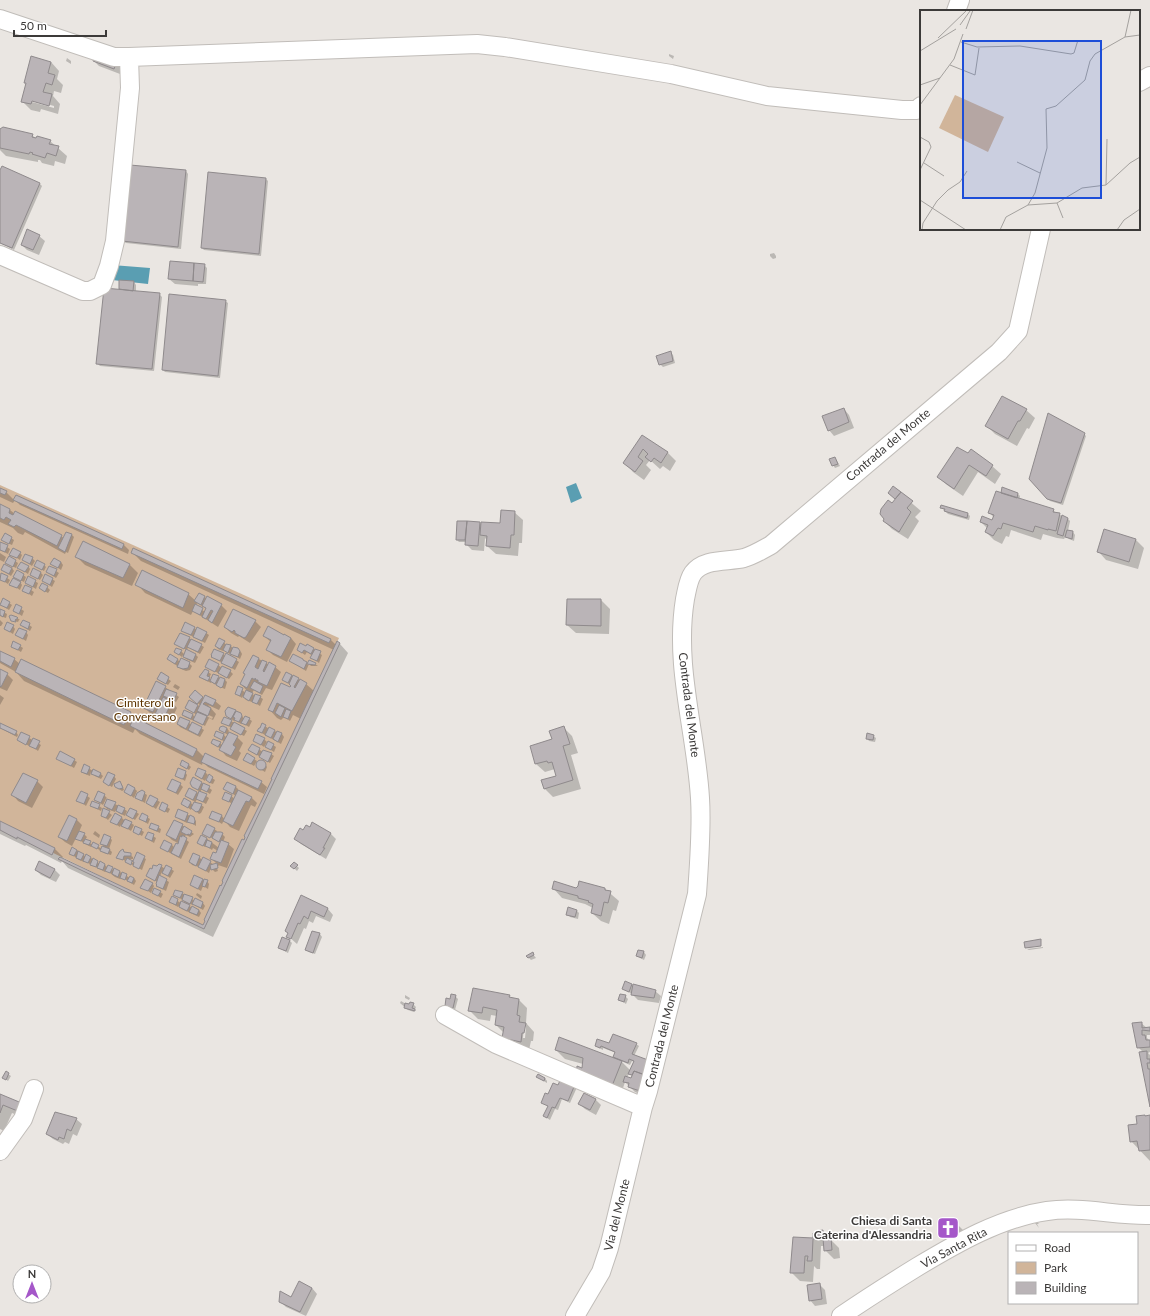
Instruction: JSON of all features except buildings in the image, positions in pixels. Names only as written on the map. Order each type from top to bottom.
[{"type":"street","points":[[956,10],[960,0]]},
{"type":"street","points":[[0,18],[114,57],[477,44],[505,47],[671,74],[768,96],[902,110],[917,110],[920,107]]},
{"type":"street","points":[[0,255],[83,291],[90,291],[102,285],[109,266],[115,241],[130,88],[128,57]]},
{"type":"street","points":[[1140,81],[1150,76]]},
{"type":"street","name":"Contrada del Monte","points":[[643,1107],[697,894],[699,871],[700,799],[698,769],[681,651],[681,630],[688,586],[692,574],[700,566],[744,558],[758,553],[771,545],[999,352],[1018,331],[1041,230]]},
{"type":"street","points":[[445,1015],[496,1044],[643,1107]]},
{"type":"street","points":[[0,1151],[23,1119],[34,1089]]},
{"type":"street","name":"Via del Monte","points":[[575,1316],[601,1272],[609,1248],[643,1107]]},
{"type":"street","name":"Via Santa Rita","points":[[841,1316],[876,1292],[953,1245],[988,1229],[1021,1217],[1048,1211],[1067,1210],[1123,1215],[1150,1215]]},
{"type":"green space","name":"Cimitero di Conversano","points":[[0,485],[339,638],[205,927],[0,827]]},
{"type":"water","points":[[112,265],[150,268],[148,284],[112,280]]},
{"type":"water","points":[[576,483],[582,498],[571,503],[566,487]]},
{"type":"place","name":"Chiesa di Santa Caterina d'Alessandria","points":[[948,1228]]}]
